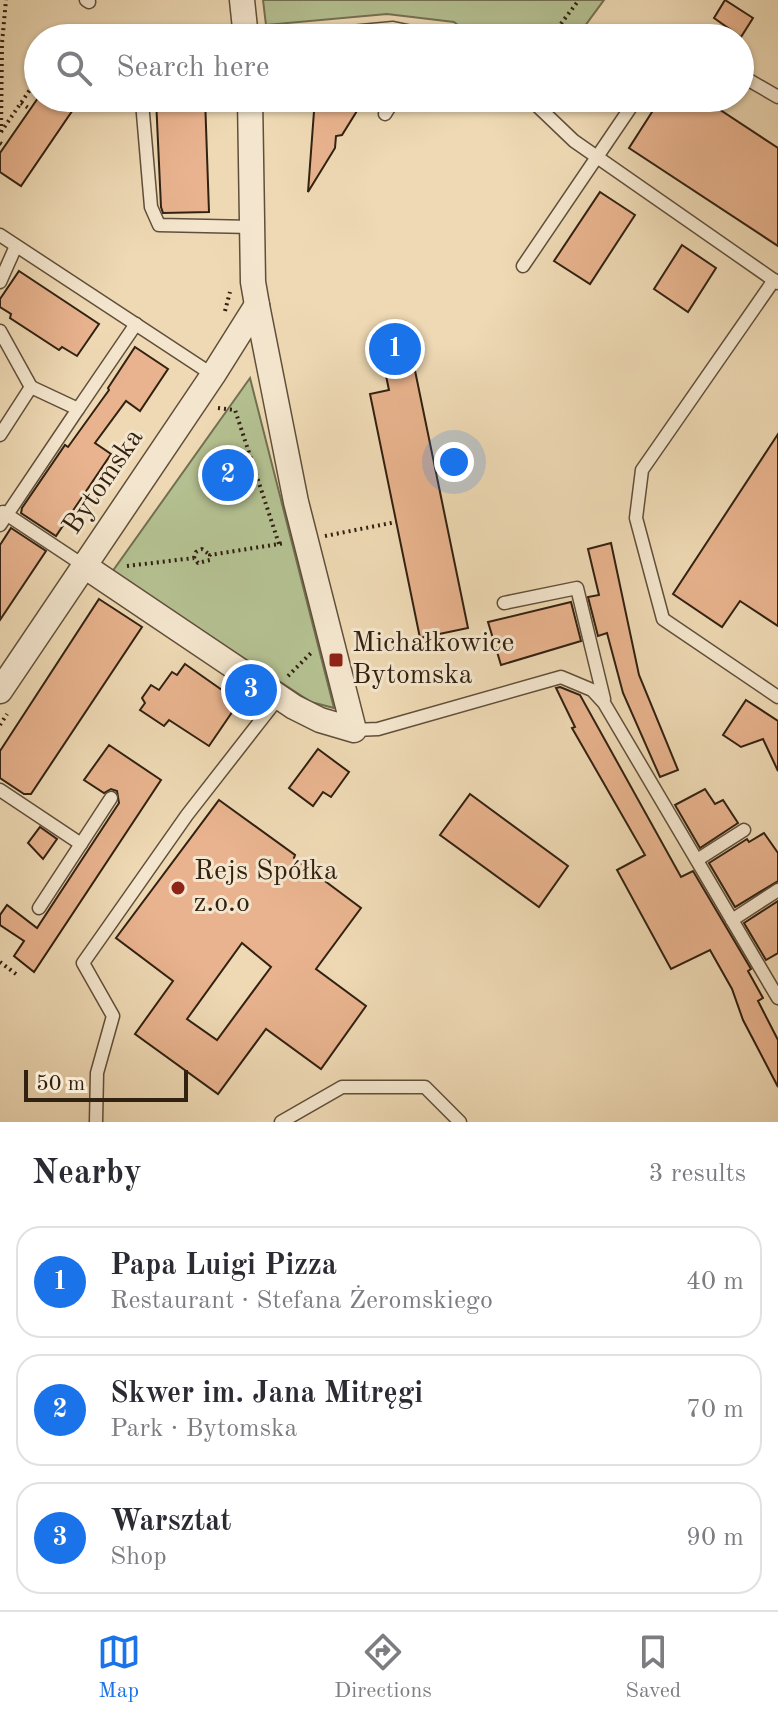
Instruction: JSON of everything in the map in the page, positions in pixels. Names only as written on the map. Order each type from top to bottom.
[{"type":"street","points":[[242,0],[245,24]]},
{"type":"street","points":[[250,112],[253,282],[305,540],[354,730]]},
{"type":"street","name":"Bytomska","points":[[6,685],[257,305]]},
{"type":"street","points":[[83,565],[276,694],[320,720],[354,730]]},
{"type":"lane","points":[[754,83],[778,97]]},
{"type":"lane","points":[[143,112],[151,207],[159,225],[252,227]]},
{"type":"lane","points":[[544,112],[574,141],[776,281],[642,470],[636,518],[663,619],[778,697]]},
{"type":"lane","points":[[523,266],[627,112]]},
{"type":"lane","points":[[0,235],[213,375]]},
{"type":"lane","points":[[0,282],[16,246]]},
{"type":"lane","points":[[83,565],[2,516],[136,324]]},
{"type":"lane","points":[[0,331],[31,387],[78,409]]},
{"type":"lane","points":[[0,435],[31,387]]},
{"type":"lane","points":[[504,603],[577,588],[604,703]]},
{"type":"lane","points":[[354,730],[378,729],[561,677],[592,690],[604,703],[732,920],[772,976],[778,998]]},
{"type":"lane","points":[[96,1122],[97,1073],[113,1016],[83,963],[276,694]]},
{"type":"lane","points":[[0,790],[81,844]]},
{"type":"lane","points":[[39,908],[111,798]]},
{"type":"lane","points":[[697,860],[744,830]]},
{"type":"lane","points":[[732,920],[778,890]]},
{"type":"lane","points":[[281,1122],[342,1087],[425,1087],[460,1122]]},
{"type":"path","points":[[1,133],[6,0]]},
{"type":"path","points":[[561,24],[579,0]]},
{"type":"path","points":[[1,133],[24,99]]},
{"type":"path","points":[[211,407],[235,410],[279,544]]},
{"type":"path","points":[[194,558],[196,552],[202,549],[210,555],[396,522]]},
{"type":"path","points":[[194,558],[198,563],[204,563],[210,560],[210,555]]},
{"type":"path","points":[[121,567],[194,558]]},
{"type":"path","points":[[276,694],[329,633]]},
{"type":"path","points":[[1,721],[6,685]]},
{"type":"path","points":[[0,962],[16,974]]},
{"type":"green space","points":[[263,0],[604,0],[586,24],[456,24],[387,14],[266,24]]},
{"type":"green space","points":[[250,378],[334,708],[311,702],[112,572]]},
{"type":"building","points":[[725,0],[753,18],[749,24],[723,24],[714,18]]},
{"type":"building","points":[[28,112],[71,112],[21,186],[0,172],[0,153]]},
{"type":"building","points":[[157,112],[205,112],[209,212],[163,213]]},
{"type":"building","points":[[314,112],[356,112],[342,135],[336,136],[335,148],[308,192]]},
{"type":"building","points":[[652,112],[723,112],[778,148],[778,246],[629,148]]},
{"type":"building","points":[[600,192],[635,215],[590,284],[554,261]]},
{"type":"building","points":[[682,245],[716,268],[688,312],[654,289]]},
{"type":"building","points":[[19,271],[99,324],[77,356],[62,347],[59,350],[10,318],[11,314],[0,307],[0,299]]},
{"type":"building","points":[[405,322],[468,628],[420,638],[370,394],[389,390],[376,328]]},
{"type":"building","points":[[135,347],[168,369],[140,411],[126,401],[95,443],[111,454],[56,536],[21,513],[22,508],[65,445],[68,447],[109,390]]},
{"type":"building","points":[[778,434],[778,626],[740,601],[722,627],[673,594]]},
{"type":"building","points":[[11,528],[46,551],[0,620],[0,545]]},
{"type":"building","points":[[611,543],[639,675],[678,770],[660,777],[623,693],[607,633],[598,636],[588,597],[599,595],[588,549]]},
{"type":"building","points":[[99,599],[142,627],[31,794],[24,794],[0,778],[0,751]]},
{"type":"building","points":[[571,602],[581,641],[501,665],[488,622]]},
{"type":"building","points":[[185,664],[239,702],[209,746],[169,720],[164,726],[140,710],[145,703],[142,698],[151,685],[159,690],[172,672],[177,675]]},
{"type":"building","points":[[556,688],[580,695],[681,877],[693,871],[751,969],[748,971],[763,998],[758,1001],[778,1040],[778,1087],[710,950],[671,969],[617,870],[645,855],[572,728],[575,727]]},
{"type":"building","points":[[746,700],[778,721],[778,771],[763,739],[741,747],[723,735]]},
{"type":"building","points":[[109,745],[161,780],[34,972],[14,956],[24,941],[0,925],[0,915],[7,905],[37,928],[119,803],[117,791],[111,789],[104,793],[84,780]]},
{"type":"building","points":[[318,749],[349,772],[331,797],[323,792],[313,806],[289,788]]},
{"type":"building","points":[[705,789],[715,804],[723,800],[738,823],[700,848],[675,805]]},
{"type":"building","points":[[470,794],[568,866],[539,907],[440,835]]},
{"type":"building","points":[[219,800],[361,908],[316,969],[366,1006],[321,1069],[266,1029],[218,1094],[135,1034],[173,981],[116,938]],"holes":[[[242,943],[271,967],[217,1040],[187,1019]]]},
{"type":"building","points":[[40,827],[57,839],[43,859],[28,843]]},
{"type":"building","points":[[764,833],[778,853],[778,881],[735,907],[709,863],[747,839],[749,842]]},
{"type":"building","points":[[778,901],[778,953],[766,960],[744,923]]},
{"type":"place","name":"Papa Luigi Pizza","points":[[395,349]]},
{"type":"place","name":"Skwer im. Jana Mitręgi","points":[[228,475]]},
{"type":"place","name":"Michałkowice Bytomska","points":[[336,660]]},
{"type":"place","name":"Warsztat","points":[[251,690]]},
{"type":"place","name":"Rejs Spółka z.o.o","points":[[178,888]]}]
